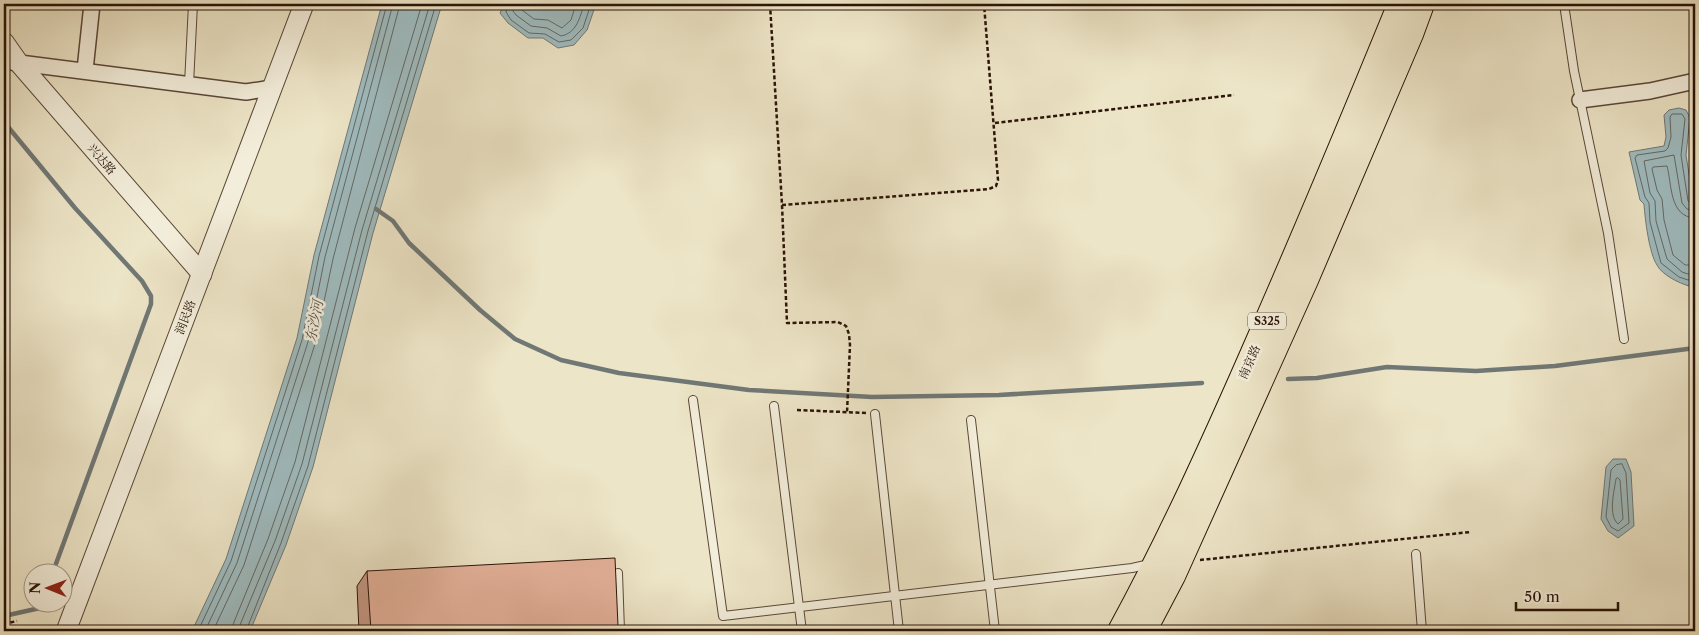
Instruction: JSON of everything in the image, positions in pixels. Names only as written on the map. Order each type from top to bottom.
[{"type":"main road","name":"南京路","points":[[1144,631],[1168,563],[1227,412],[1314,213],[1400,4]]},
{"type":"main road","name":"南京路","points":[[1120,631],[1168,563],[1306,280],[1412,34],[1422,4]]},
{"type":"street","points":[[85,70],[92,4]]},
{"type":"street","name":"润民路","points":[[66,631],[304,4]]},
{"type":"street","name":"兴达路","points":[[4,42],[11,61],[202,274]]},
{"type":"street","points":[[11,61],[246,92],[272,88]]},
{"type":"street","points":[[1580,100],[1650,90],[1695,81]]},
{"type":"lane","points":[[189,84],[193,4]]},
{"type":"lane","points":[[1564,4],[1580,100],[1608,233],[1624,339]]},
{"type":"lane","points":[[693,400],[723,616],[1168,563]]},
{"type":"lane","points":[[774,406],[802,631]]},
{"type":"lane","points":[[874,414],[899,631]]},
{"type":"lane","points":[[971,420],[995,631]]},
{"type":"lane","points":[[1416,554],[1422,631]]},
{"type":"lane","points":[[618,573],[620,631]]},
{"type":"path","points":[[770,4],[787,323],[838,322],[846,326],[850,334],[847,412]]},
{"type":"path","points":[[782,205],[989,189],[996,186],[998,180],[995,123],[984,4]]},
{"type":"path","points":[[995,123],[1234,95]]},
{"type":"path","points":[[797,410],[874,414]]},
{"type":"path","points":[[1168,563],[1471,532]]},
{"type":"path","points":[[4,624],[17,621]]},
{"type":"water","name":"东沙河","points":[[382,4],[442,4],[373,233],[313,467],[286,545],[250,631],[192,631],[226,559],[297,338],[314,255]]},
{"type":"water","points":[[504,4],[596,4],[587,30],[574,45],[558,48],[543,38],[528,38],[508,23],[500,13]]},
{"type":"water","points":[[1679,108],[1686,110],[1690,118],[1686,155],[1695,212],[1695,283],[1689,286],[1667,275],[1659,269],[1654,260],[1648,236],[1644,204],[1640,200],[1629,152],[1664,146],[1666,137],[1664,115],[1669,110]]},
{"type":"water","points":[[1613,459],[1626,459],[1631,472],[1634,526],[1618,538],[1608,531],[1601,519],[1606,467]]},
{"type":"building","points":[[615,558],[618,626],[520,631],[371,631],[367,571]]},
{"type":"waterway","points":[[4,122],[75,208],[142,281],[151,296],[151,304],[57,562]]},
{"type":"waterway","points":[[376,209],[393,221],[409,243],[480,310],[515,339],[561,360],[619,373],[749,390],[872,397],[999,395],[1202,383]]},
{"type":"waterway","points":[[1288,379],[1317,378],[1387,367],[1476,371],[1555,366],[1695,348]]},
{"type":"waterway","points":[[4,616],[22,612]]}]
